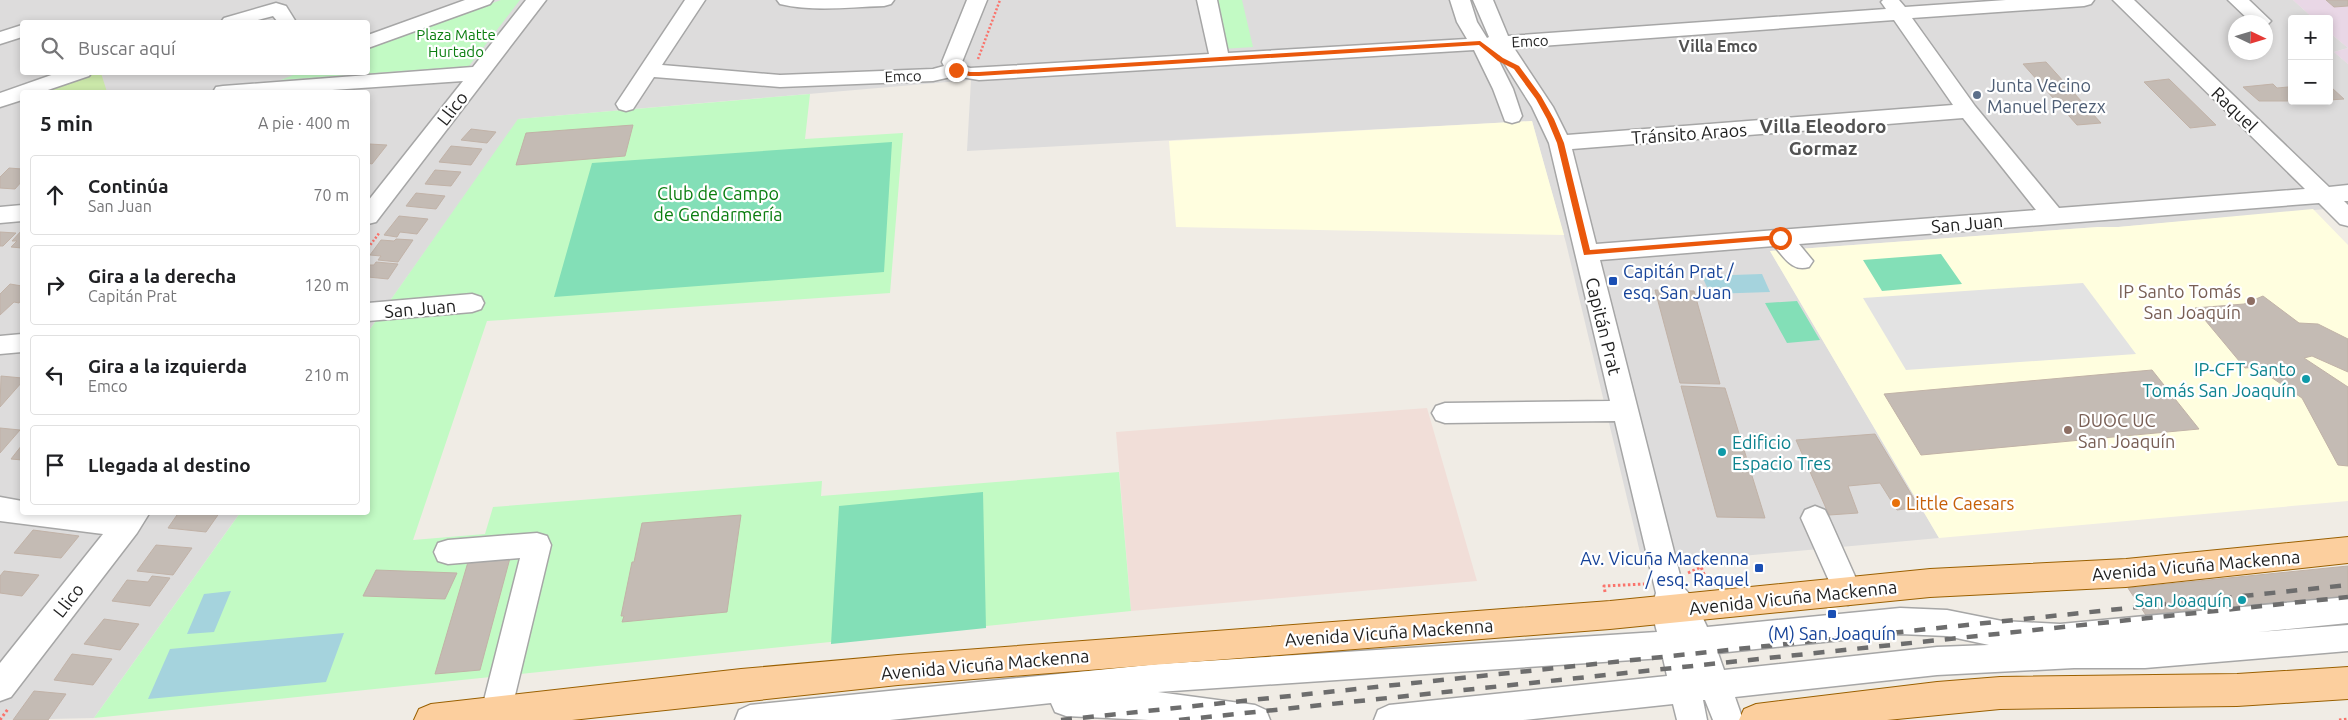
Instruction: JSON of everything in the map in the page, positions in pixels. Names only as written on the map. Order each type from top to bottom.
[{"type":"main road","name":"Avenida Vicuña Mackenna","points":[[442,719],[741,685],[908,670],[1673,604],[1848,592],[1930,583],[2126,573],[2348,550]]},
{"type":"main road","points":[[1760,720],[1937,698],[2000,693],[2237,690],[2348,683]]},
{"type":"street","points":[[370,41],[484,0]]},
{"type":"street","name":"Llico","points":[[370,213],[536,0]]},
{"type":"street","points":[[626,104],[695,0]]},
{"type":"street","points":[[787,0],[822,2],[884,0]]},
{"type":"street","points":[[966,68],[952,62],[976,0]]},
{"type":"street","points":[[1207,0],[1220,60]]},
{"type":"street","name":"Capitán Prat","points":[[1460,0],[1468,26],[1480,43],[1503,89],[1512,116]]},
{"type":"street","name":"Capitán Prat","points":[[1483,0],[1489,18],[1517,68],[1545,108],[1560,143],[1673,604],[1686,643]]},
{"type":"street","name":"Emco","points":[[648,70],[780,81],[933,75],[966,68],[969,74],[979,74],[1503,42],[1895,7],[2084,0]]},
{"type":"street","name":"Raquel","points":[[2123,0],[2348,218]]},
{"type":"street","points":[[2238,0],[2254,15]]},
{"type":"street","points":[[1895,7],[1968,112],[2053,216]]},
{"type":"street","points":[[238,20],[276,9],[279,10],[286,20]]},
{"type":"street","points":[[0,38],[20,32]]},
{"type":"street","name":"Capitán Prat","points":[[1480,43],[1501,59],[1517,68]]},
{"type":"street","points":[[252,90],[479,73]]},
{"type":"street","points":[[231,90],[273,75]]},
{"type":"street","points":[[29,90],[58,76]]},
{"type":"street","points":[[0,100],[20,94]]},
{"type":"street","points":[[0,111],[20,109]]},
{"type":"street","name":"Tránsito Araos","points":[[1560,143],[1968,112]]},
{"type":"street","points":[[370,184],[394,182]]},
{"type":"street","name":"San Juan","points":[[1586,253],[2053,216],[2128,218],[2348,193]]},
{"type":"street","points":[[0,215],[20,214]]},
{"type":"street","points":[[1780,238],[1801,261]]},
{"type":"street","name":"San Juan","points":[[370,312],[472,303]]},
{"type":"street","points":[[0,345],[20,343]]},
{"type":"street","points":[[1445,413],[1626,412]]},
{"type":"street","points":[[0,509],[20,512]]},
{"type":"street","points":[[72,515],[132,519]]},
{"type":"street","points":[[1814,518],[1848,592]]},
{"type":"street","name":"Llico","points":[[5,672],[132,519]]},
{"type":"street","points":[[448,552],[537,544],[496,712]]},
{"type":"street","points":[[750,720],[1158,678],[1686,643],[1900,621],[1947,623],[2002,634],[2060,637],[2348,610]]},
{"type":"street","points":[[1389,720],[1938,661],[2074,654],[2145,654],[2348,638]]},
{"type":"street","points":[[1686,643],[1715,685],[1728,720]]},
{"type":"street","points":[[1686,643],[1684,688],[1692,720]]},
{"type":"street","points":[[867,720],[1017,704],[1070,701],[1154,706],[1255,720]]},
{"type":"path","points":[[966,68],[1000,0]]},
{"type":"path","points":[[2339,720],[2348,719]]},
{"type":"shaded area","points":[[0,0],[2293,0],[2310,15],[2288,15],[2288,105],[2333,105],[2333,35],[2348,48],[2334,52],[2348,64],[2348,207],[2118,227],[1770,251],[1939,538],[1643,565],[1566,243],[1532,121],[967,151],[971,80],[519,119],[370,329],[370,90],[20,90],[20,515],[239,515],[94,718],[0,720]]},
{"type":"shaded area","points":[[2293,0],[2348,0],[2348,48],[2333,35],[2333,15],[2310,15]]},
{"type":"shaded area","points":[[2348,48],[2348,64],[2334,52]]},
{"type":"shaded area","points":[[1532,121],[1564,235],[1176,227],[1169,141]]},
{"type":"shaded area","name":"DUOC UC San Joaquín","points":[[2313,209],[2348,245],[2348,501],[1939,538],[1770,251],[2118,227]]},
{"type":"shaded area","points":[[2083,283],[2136,354],[1906,370],[1863,298]]},
{"type":"shaded area","points":[[1427,408],[1477,581],[1131,611],[1116,432]]},
{"type":"green space","name":"Plaza Matte Hurtado","points":[[501,0],[520,0],[469,66],[370,73],[370,47]]},
{"type":"green space","points":[[1212,0],[1242,0],[1253,47],[1222,49]]},
{"type":"green space","points":[[87,75],[102,75],[106,90],[41,90]]},
{"type":"green space","name":"Plaza Matte Hurtado","points":[[293,75],[348,75],[281,80]]},
{"type":"green space","name":"Club de Campo de Gendarmería","points":[[810,94],[805,139],[903,133],[890,293],[487,321],[413,540],[485,534],[493,507],[822,481],[821,496],[1119,472],[1131,611],[94,718],[239,515],[370,515],[370,329],[518,119]]},
{"type":"green space","points":[[892,142],[884,272],[554,297],[592,163]]},
{"type":"green space","points":[[1941,254],[1962,284],[1882,291],[1863,260]]},
{"type":"green space","points":[[1797,301],[1820,340],[1787,343],[1765,303]]},
{"type":"green space","points":[[983,492],[986,628],[831,644],[839,506]]},
{"type":"water","points":[[1762,274],[1770,292],[1710,294],[1702,276]]},
{"type":"water","points":[[231,591],[214,632],[187,634],[204,594]]},
{"type":"water","points":[[344,633],[326,682],[148,699],[170,649]]},
{"type":"building","points":[[2326,0],[2348,0],[2348,6],[2334,7]]},
{"type":"building","points":[[2046,62],[2101,123],[2077,125],[2023,64]]},
{"type":"building","points":[[2169,79],[2216,125],[2190,128],[2144,82]]},
{"type":"building","points":[[2273,84],[2277,88],[2288,87],[2288,101],[2259,101],[2243,87]]},
{"type":"building","points":[[2333,89],[2344,99],[2333,100]]},
{"type":"building","points":[[633,125],[625,156],[516,165],[526,133]]},
{"type":"building","points":[[471,129],[496,132],[487,143],[461,140]]},
{"type":"building","points":[[370,144],[387,145],[372,164],[370,164]]},
{"type":"building","points":[[451,146],[482,149],[471,165],[439,162]]},
{"type":"building","points":[[9,168],[20,169],[20,183],[15,189],[0,188],[0,177]]},
{"type":"building","points":[[435,170],[461,172],[451,186],[425,184]]},
{"type":"building","points":[[416,193],[445,196],[436,209],[406,206]]},
{"type":"building","points":[[399,216],[428,219],[417,234],[400,232],[397,237],[384,235]]},
{"type":"building","points":[[0,232],[16,233],[3,246],[0,246]]},
{"type":"building","points":[[20,232],[20,248],[11,247],[17,241],[12,241]]},
{"type":"building","points":[[396,239],[413,240],[398,262],[378,260],[381,256],[370,255],[381,240],[394,241]]},
{"type":"building","points":[[376,262],[398,264],[388,279],[370,277],[370,265],[374,265]]},
{"type":"building","points":[[10,284],[20,286],[20,302],[14,302],[0,315],[0,294]]},
{"type":"building","points":[[1655,290],[1694,291],[1720,384],[1680,383]]},
{"type":"building","name":"IP-CFT Santo Tomás San Joaquín","points":[[2263,296],[2299,323],[2318,324],[2348,339],[2348,372],[2312,356],[2304,358],[2348,387],[2348,466],[2338,465],[2302,398],[2256,367],[2245,368],[2195,308],[2244,304]]},
{"type":"building","name":"DUOC UC San Joaquín","points":[[2152,370],[2199,429],[1921,455],[1884,394]]},
{"type":"building","points":[[1,376],[20,378],[20,384],[0,407]]},
{"type":"building","name":"Edificio Espacio Tres","points":[[1681,386],[1725,388],[1765,518],[1717,517]]},
{"type":"building","points":[[0,428],[20,430],[0,453]]},
{"type":"building","points":[[1875,434],[1919,507],[1897,510],[1880,483],[1848,486],[1858,513],[1829,515],[1796,440]]},
{"type":"building","points":[[20,448],[20,460],[11,459]]},
{"type":"building","points":[[177,515],[218,515],[206,532],[168,528]]},
{"type":"building","points":[[741,515],[727,612],[622,622],[624,616],[621,616],[642,523]]},
{"type":"building","points":[[33,530],[79,536],[61,558],[14,553]]},
{"type":"building","points":[[156,545],[192,548],[173,575],[137,571]]},
{"type":"building","points":[[510,558],[480,670],[435,674],[468,562]]},
{"type":"building","name":"San Joaquín","points":[[2348,566],[2348,615],[2159,635],[2128,588]]},
{"type":"building","points":[[376,570],[457,573],[445,599],[363,596]]},
{"type":"building","points":[[4,571],[39,575],[22,596],[0,593],[0,576]]},
{"type":"building","points":[[152,576],[170,578],[150,606],[112,601],[127,580],[148,582]]},
{"type":"building","points":[[104,619],[139,624],[120,650],[84,644]]},
{"type":"building","points":[[72,654],[112,659],[93,685],[54,680]]},
{"type":"building","points":[[34,691],[66,694],[48,720],[13,720]]},
{"type":"railway","points":[[1061,720],[2348,585]]},
{"type":"railway","points":[[1179,720],[2348,597]]},
{"type":"place","name":"Junta Vecino Manuel Perezx","points":[[1977,95]]},
{"type":"place","name":"Capitán Prat / esq. San Juan","points":[[1613,281]]},
{"type":"place","name":"IP Santo Tomás San Joaquín","points":[[2251,301]]},
{"type":"place","name":"IP-CFT Santo Tomás San Joaquín","points":[[2306,379]]},
{"type":"place","name":"DUOC UC San Joaquín","points":[[2068,430]]},
{"type":"place","name":"Edificio Espacio Tres","points":[[1722,452]]},
{"type":"place","name":"Little Caesars","points":[[1896,503]]},
{"type":"place","name":"Av. Vicuña Mackenna / esq. Raquel","points":[[1759,568]]},
{"type":"place","name":"San Joaquín","points":[[2242,600]]},
{"type":"place","name":"(M) San Joaquín","points":[[1832,614]]},
{"type":"district","name":"Villa Emco","points":[[1718,46]]},
{"type":"district","name":"Villa Eleodoro Gormaz","points":[[1823,137]]},
{"type":"route","points":[[956,70],[962,73],[979,74],[1480,43],[1490,52],[1517,68],[1539,98],[1551,119],[1560,143],[1571,184],[1586,253],[1780,238]]}]
